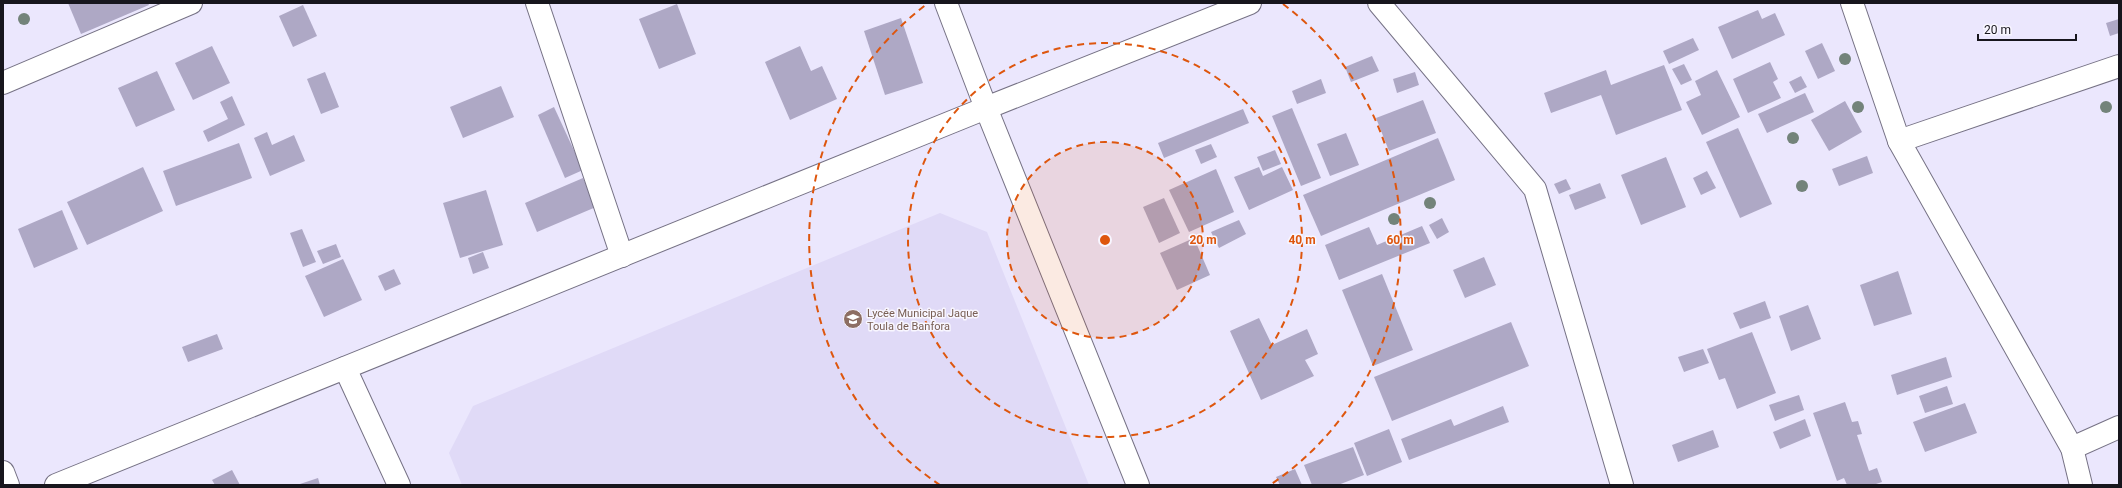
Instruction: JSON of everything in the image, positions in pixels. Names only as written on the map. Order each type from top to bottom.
[{"type":"street","points":[[3,83],[191,3]]},
{"type":"street","points":[[537,3],[622,256]]},
{"type":"street","points":[[946,3],[986,108],[1138,485]]},
{"type":"street","points":[[56,485],[986,108],[1250,3]]},
{"type":"street","points":[[1379,3],[1535,189],[1622,485]]},
{"type":"street","points":[[1852,3],[1898,142],[2072,448],[2081,485]]},
{"type":"street","points":[[1898,142],[2119,66]]},
{"type":"street","points":[[345,368],[399,485]]},
{"type":"street","points":[[2072,448],[2119,428]]},
{"type":"street","points":[[3,472],[8,485]]},
{"type":"shaded area","name":"Lycée Municipal Jaque Toula de Banfora","points":[[940,213],[987,232],[1089,485],[462,485],[449,453],[473,406]]},
{"type":"building","points":[[68,3],[148,3],[149,5],[81,34]]},
{"type":"building","points":[[677,4],[696,54],[659,69],[639,19]]},
{"type":"building","points":[[303,5],[317,36],[293,47],[279,16]]},
{"type":"building","points":[[1758,10],[1762,19],[1775,13],[1785,35],[1732,59],[1718,27]]},
{"type":"building","points":[[901,18],[923,83],[885,95],[864,31]]},
{"type":"building","points":[[2119,19],[2119,33],[2110,36],[2106,23]]},
{"type":"building","points":[[1693,38],[1699,50],[1669,64],[1663,51]]},
{"type":"building","points":[[1822,43],[1835,71],[1818,79],[1805,51]]},
{"type":"building","points":[[212,46],[230,83],[193,100],[175,63]]},
{"type":"building","points":[[800,46],[811,71],[822,66],[837,99],[790,120],[765,62]]},
{"type":"building","points":[[1372,56],[1379,71],[1351,82],[1345,67]]},
{"type":"building","points":[[1770,62],[1778,79],[1773,82],[1781,98],[1748,113],[1733,79]]},
{"type":"building","points":[[1684,64],[1692,80],[1681,85],[1672,69]]},
{"type":"building","points":[[1664,65],[1682,110],[1616,135],[1601,95],[1551,113],[1544,93],[1606,70],[1611,85]]},
{"type":"building","points":[[1717,70],[1740,117],[1702,135],[1686,102],[1701,95],[1695,81]]},
{"type":"building","points":[[157,71],[175,110],[136,127],[118,88]]},
{"type":"building","points":[[325,72],[339,107],[321,114],[307,79]]},
{"type":"building","points":[[1415,72],[1419,85],[1397,93],[1393,79]]},
{"type":"building","points":[[1801,76],[1807,87],[1795,93],[1789,82]]},
{"type":"building","points":[[1321,79],[1326,93],[1297,104],[1292,91]]},
{"type":"building","points":[[501,86],[514,117],[463,138],[450,107]]},
{"type":"building","points":[[1805,93],[1814,112],[1767,133],[1758,114]]},
{"type":"building","points":[[232,96],[245,125],[208,142],[203,131],[228,119],[220,102]]},
{"type":"building","points":[[1423,100],[1436,133],[1389,151],[1376,118]]},
{"type":"building","points":[[1845,101],[1862,132],[1829,151],[1811,120]]},
{"type":"building","points":[[554,107],[583,170],[565,178],[538,115]]},
{"type":"building","points":[[1292,108],[1321,178],[1301,186],[1272,116]]},
{"type":"building","points":[[1243,109],[1249,123],[1164,158],[1158,143]]},
{"type":"building","points":[[1738,128],[1772,204],[1740,218],[1706,142]]},
{"type":"building","points":[[267,132],[272,145],[294,135],[305,161],[270,176],[254,138]]},
{"type":"building","points":[[1346,133],[1359,165],[1330,176],[1317,144]]},
{"type":"building","points":[[1438,138],[1455,180],[1321,236],[1303,195]]},
{"type":"building","points":[[239,143],[252,178],[176,206],[163,171]]},
{"type":"building","points":[[1211,144],[1217,157],[1201,164],[1195,150]]},
{"type":"building","points":[[1275,150],[1281,164],[1263,171],[1257,157]]},
{"type":"building","points":[[1867,156],[1873,173],[1839,186],[1832,169]]},
{"type":"building","points":[[1666,157],[1686,207],[1641,225],[1621,175]]},
{"type":"building","points":[[143,167],[163,211],[87,245],[67,202]]},
{"type":"building","points":[[1259,167],[1263,176],[1282,167],[1293,190],[1249,210],[1234,177]]},
{"type":"building","points":[[1216,169],[1234,212],[1189,232],[1169,190]]},
{"type":"building","points":[[1707,171],[1716,188],[1701,195],[1693,178]]},
{"type":"building","points":[[583,178],[596,207],[537,232],[525,203]]},
{"type":"building","points":[[1566,179],[1571,189],[1559,194],[1554,184]]},
{"type":"building","points":[[1600,183],[1606,198],[1575,210],[1569,195]]},
{"type":"building","points":[[486,190],[503,245],[460,258],[443,203]]},
{"type":"building","points":[[1164,198],[1180,233],[1159,243],[1143,207]]},
{"type":"building","points":[[62,210],[78,249],[34,268],[18,229]]},
{"type":"building","points":[[1442,218],[1449,232],[1437,239],[1429,225]]},
{"type":"building","points":[[1239,220],[1246,234],[1219,248],[1211,232]]},
{"type":"building","points":[[1422,226],[1430,243],[1339,280],[1325,245],[1369,227],[1377,245]]},
{"type":"building","points":[[302,229],[316,262],[303,267],[290,233]]},
{"type":"building","points":[[1194,238],[1210,275],[1177,290],[1160,253]]},
{"type":"building","points":[[336,244],[341,257],[323,264],[317,251]]},
{"type":"building","points":[[483,252],[489,268],[473,274],[468,258]]},
{"type":"building","points":[[1484,257],[1496,285],[1465,298],[1453,270]]},
{"type":"building","points":[[343,259],[362,300],[324,317],[305,276]]},
{"type":"building","points":[[394,269],[401,284],[385,291],[378,276]]},
{"type":"building","points":[[1898,271],[1912,314],[1874,326],[1860,285]]},
{"type":"building","points":[[1382,274],[1413,350],[1373,366],[1342,290]]},
{"type":"building","points":[[1765,301],[1771,318],[1740,329],[1733,313]]},
{"type":"building","points":[[1808,305],[1821,339],[1791,351],[1779,316]]},
{"type":"building","points":[[1259,318],[1272,345],[1307,329],[1318,354],[1305,360],[1314,376],[1261,400],[1230,331]]},
{"type":"building","points":[[1511,322],[1529,366],[1392,421],[1374,377]]},
{"type":"building","points":[[1752,332],[1776,393],[1737,409],[1725,378],[1719,380],[1707,349]]},
{"type":"building","points":[[217,334],[223,349],[188,362],[182,347]]},
{"type":"building","points":[[1703,349],[1709,363],[1684,372],[1678,357]]},
{"type":"building","points":[[1946,357],[1952,377],[1897,395],[1891,375]]},
{"type":"building","points":[[1947,386],[1953,404],[1925,413],[1919,396]]},
{"type":"building","points":[[1799,395],[1804,410],[1775,421],[1769,405]]},
{"type":"building","points":[[1845,402],[1852,422],[1858,421],[1862,434],[1857,435],[1869,471],[1877,468],[1882,482],[1873,485],[1847,485],[1844,478],[1837,481],[1813,413]]},
{"type":"building","points":[[1965,403],[1977,433],[1925,452],[1913,422]]},
{"type":"building","points":[[1503,406],[1509,422],[1409,460],[1401,439],[1451,419],[1454,426]]},
{"type":"building","points":[[1805,419],[1811,436],[1780,449],[1773,432]]},
{"type":"building","points":[[1389,429],[1402,462],[1367,476],[1354,443]]},
{"type":"building","points":[[1713,430],[1719,447],[1678,462],[1672,445]]},
{"type":"building","points":[[1353,447],[1364,475],[1338,485],[1312,485],[1304,465]]},
{"type":"building","points":[[1295,469],[1302,485],[1280,485],[1276,477]]},
{"type":"building","points":[[232,470],[240,485],[215,485],[212,480]]},
{"type":"building","points":[[318,478],[320,485],[297,485]]},
{"type":"place","name":"Lycée Municipal Jaque Toula de Banfora","points":[[853,319]]}]
